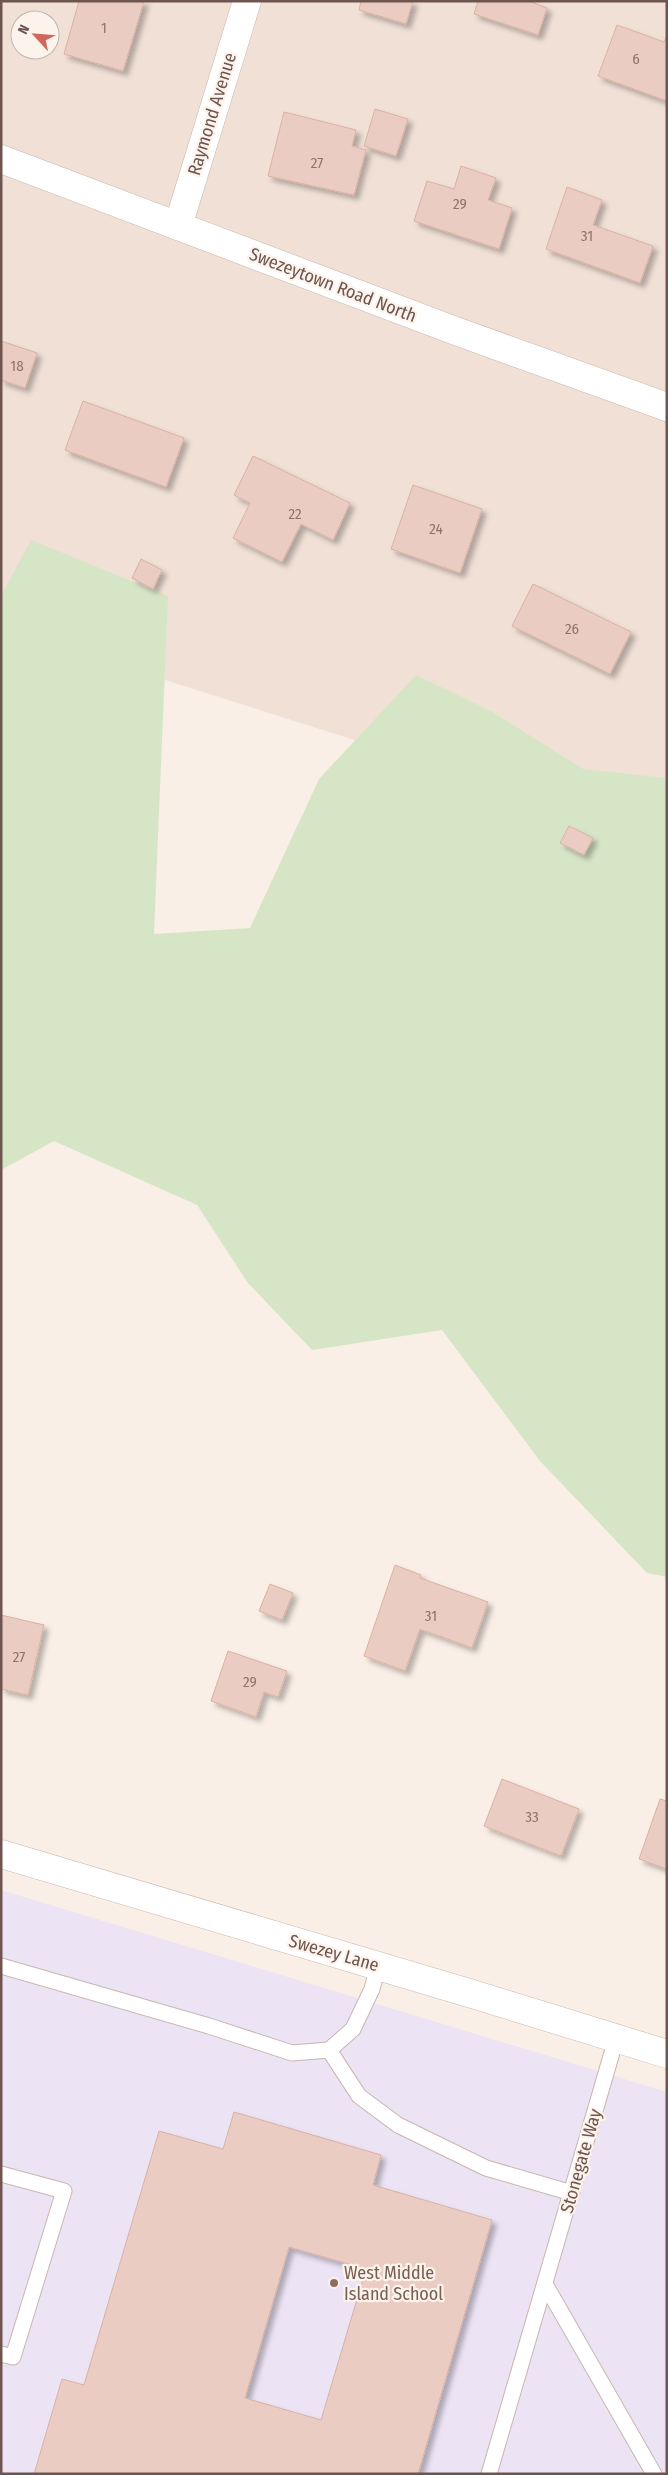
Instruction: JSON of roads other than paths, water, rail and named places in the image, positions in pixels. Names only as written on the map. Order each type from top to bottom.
[{"type":"street","name":"Raymond Avenue","points":[[178,226],[247,1]]},
{"type":"street","name":"Swezeytown Road North","points":[[1,159],[453,330],[667,407]]},
{"type":"street","name":"Swezey Lane","points":[[1,1854],[667,2054]]},
{"type":"lane","points":[[1,1966],[209,2026],[292,2053],[329,2050],[353,2029],[372,1989],[378,1966]]},
{"type":"lane","name":"Stonegate Way","points":[[489,2474],[616,2039]]},
{"type":"lane","points":[[329,2050],[359,2096],[398,2125],[486,2168],[572,2193]]},
{"type":"lane","points":[[1,2174],[64,2191],[13,2357],[1,2354]]},
{"type":"lane","points":[[545,2284],[654,2474]]},
{"type":"place","name":"West Middle Island School","points":[[334,2283]]}]
